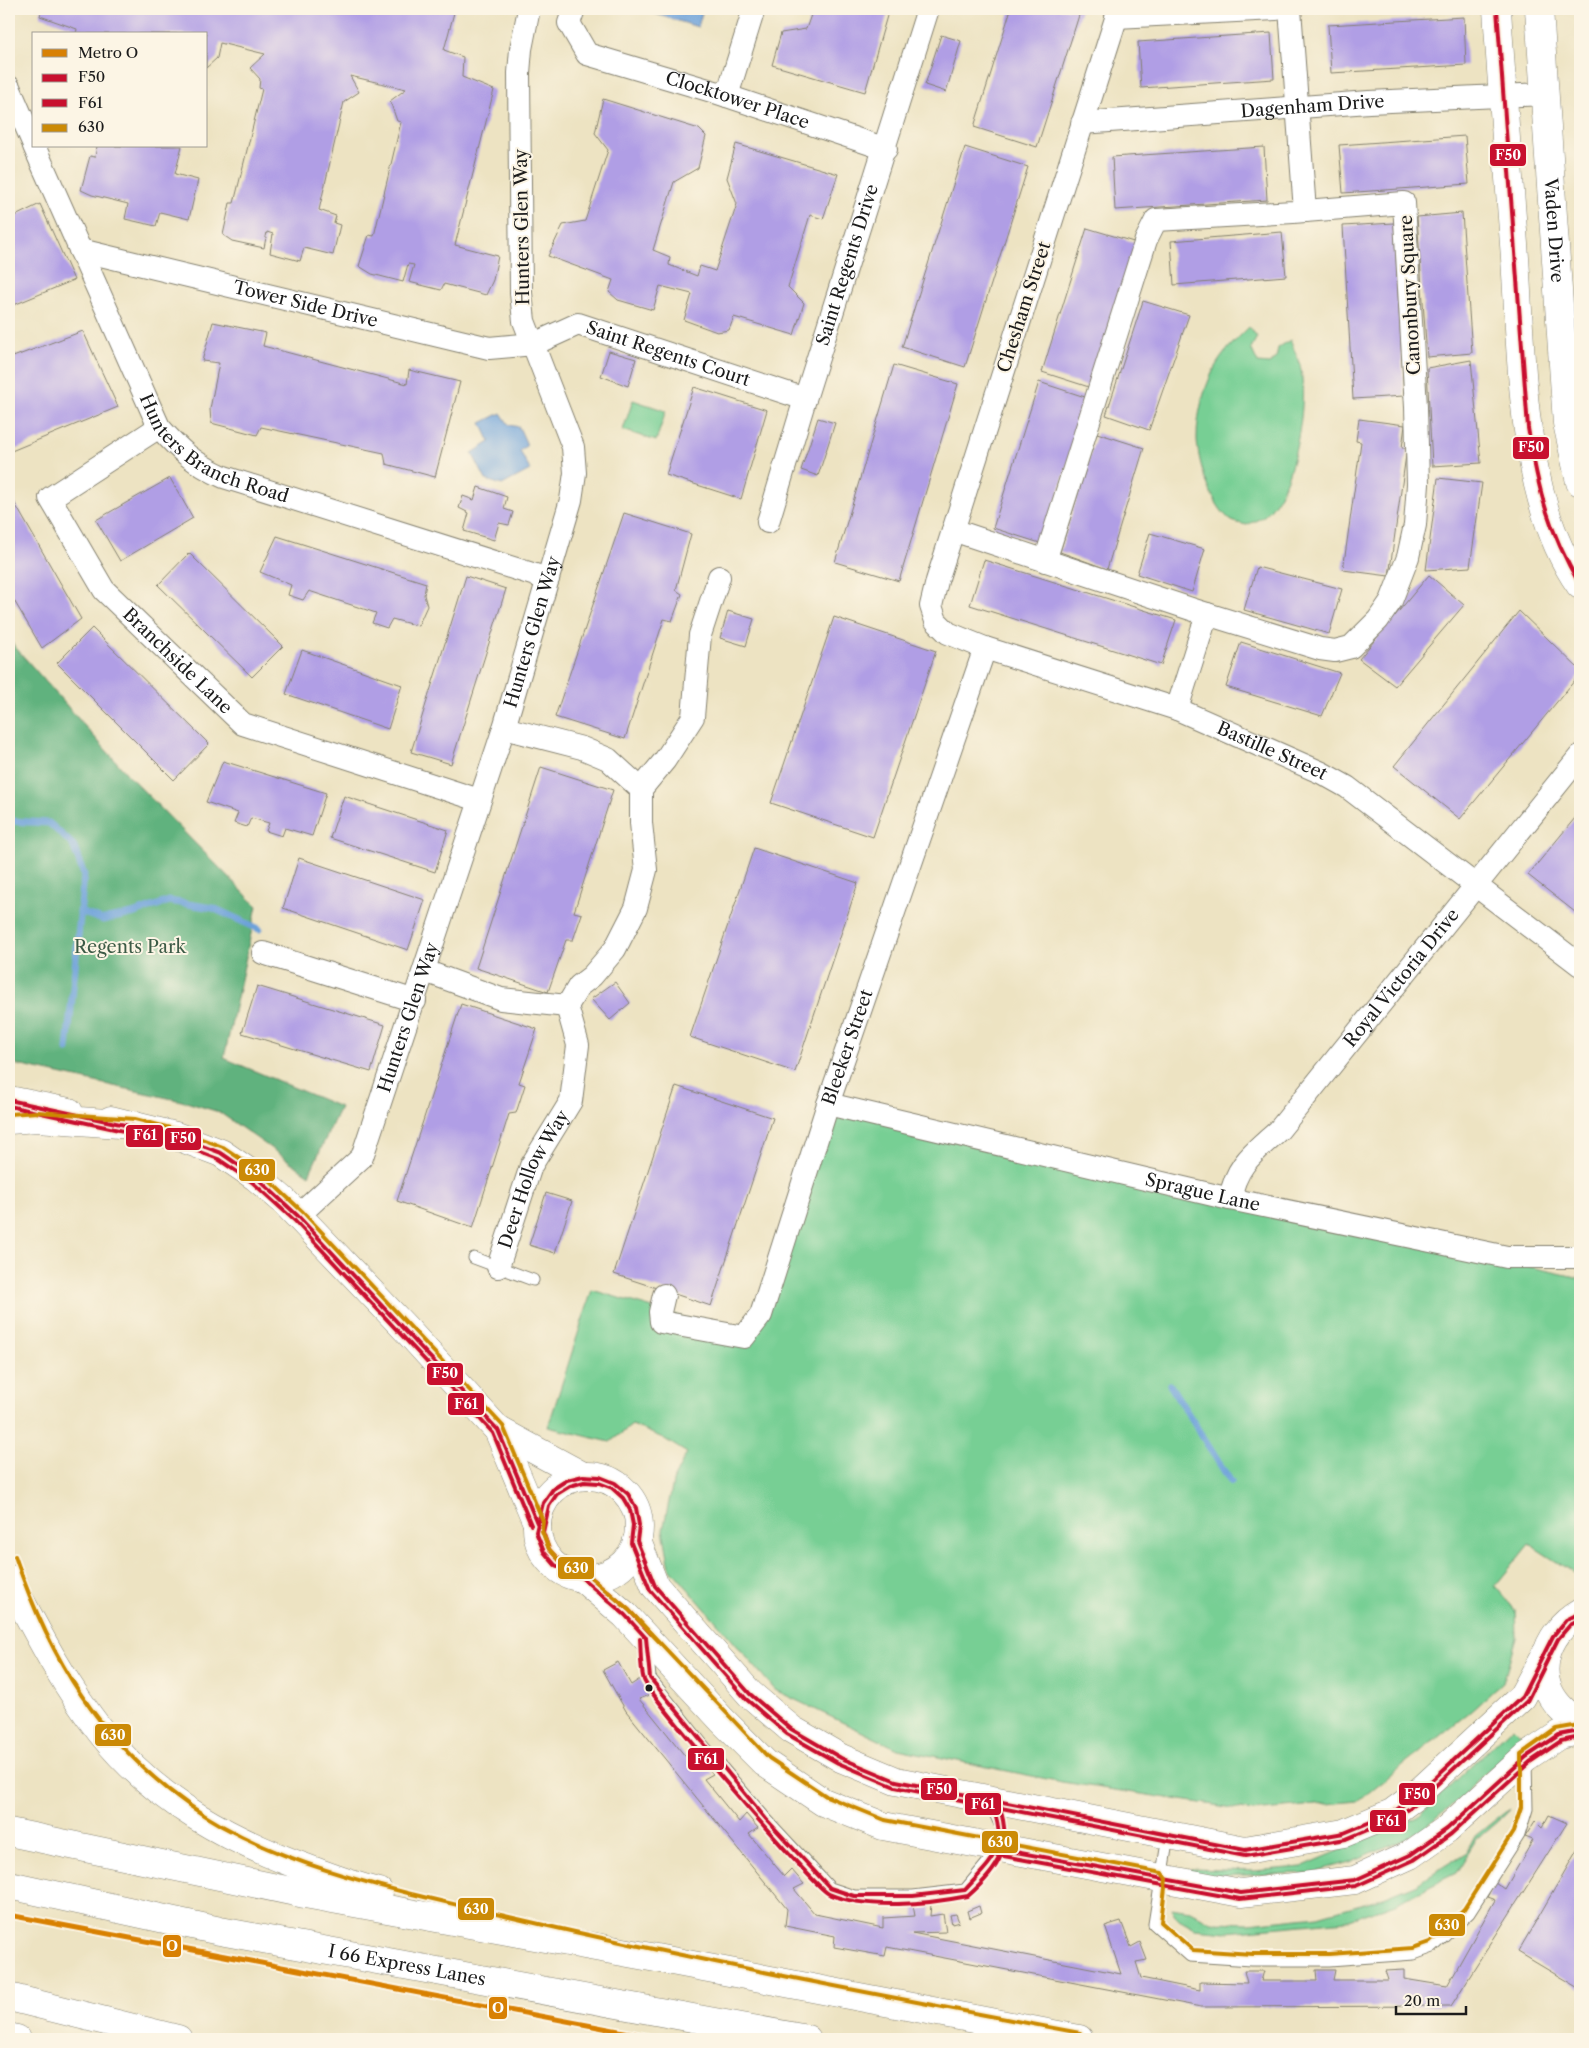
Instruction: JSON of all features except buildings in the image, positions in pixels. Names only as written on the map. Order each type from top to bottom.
[{"type":"main road","points":[[1497,9],[1524,382],[1534,471],[1545,509],[1560,548],[1580,585]]},
{"type":"main road","name":"Vaden Drive","points":[[1539,9],[1567,423],[1580,482]]},
{"type":"main road","points":[[9,1100],[133,1124],[176,1136],[221,1153],[256,1177],[298,1216],[498,1430],[583,1476]]},
{"type":"main road","points":[[9,1120],[38,1118],[133,1124]]},
{"type":"main road","points":[[498,1430],[537,1523]]},
{"type":"main road","points":[[582,1578],[604,1575],[619,1568],[630,1556],[637,1541],[638,1516],[628,1494],[615,1483],[600,1477],[583,1476],[567,1480],[553,1489],[543,1503],[537,1523],[536,1532],[544,1552],[555,1565],[582,1578],[625,1616],[765,1763],[823,1802],[883,1826],[1241,1893],[1355,1880],[1410,1855],[1447,1829],[1526,1757],[1559,1735],[1580,1731]]},
{"type":"main road","points":[[637,1541],[655,1586],[750,1694],[791,1729],[841,1758],[896,1781],[1245,1850],[1344,1833],[1392,1813],[1415,1796],[1522,1697],[1546,1655],[1553,1636],[1566,1620],[1580,1613]]},
{"type":"main road","points":[[9,1558],[34,1627]]},
{"type":"main road","points":[[9,1580],[56,1666],[81,1705],[114,1747],[148,1782],[187,1812],[212,1827],[289,1862],[363,1889],[656,1958]]},
{"type":"main road","points":[[1546,1655],[1545,1675],[1551,1695],[1564,1711],[1580,1722]]},
{"type":"main road","points":[[9,1832],[305,1894],[656,1958],[1079,2039]]},
{"type":"main road","name":"I 66 Express Lanes","points":[[9,1885],[220,1931],[807,2039]]},
{"type":"main road","points":[[9,1998],[178,2039]]},
{"type":"main road","points":[[9,2037],[17,2039]]},
{"type":"street","name":"Hunters Glen Way","points":[[298,1216],[347,1174],[362,1157],[504,728],[571,500],[575,473],[573,447],[524,321],[521,293],[519,73],[529,9]]},
{"type":"street","name":"Clocktower Place","points":[[574,9],[569,23],[588,54],[727,96],[886,149]]},
{"type":"street","points":[[727,96],[754,9]]},
{"type":"street","name":"Saint Regents Drive","points":[[768,522],[805,398],[886,149],[928,9]]},
{"type":"street","points":[[1117,13],[1276,9]]},
{"type":"street","points":[[1290,9],[1299,109],[1304,211]]},
{"type":"street","name":"Chesham Street","points":[[931,606],[953,530],[1117,13]]},
{"type":"street","name":"Hunters Branch Road","points":[[9,87],[32,141]]},
{"type":"street","name":"Dagenham Drive","points":[[1082,123],[1503,95],[1544,94]]},
{"type":"street","name":"Hunters Branch Road","points":[[35,148],[159,427],[179,451],[202,468],[224,477],[548,579]]},
{"type":"street","name":"Canonbury Square","points":[[953,530],[1046,561],[1207,614],[1320,649],[1335,651],[1352,647],[1378,620],[1391,601],[1408,557],[1415,525],[1418,484],[1415,388],[1404,202],[1304,211],[1156,220],[1146,240],[1046,561]]},
{"type":"street","name":"Tower Side Drive","points":[[80,250],[489,348],[534,344]]},
{"type":"street","name":"Saint Regents Court","points":[[534,344],[578,324],[805,398]]},
{"type":"street","name":"Branchside Lane","points":[[159,427],[50,498],[104,590],[242,724],[479,800]]},
{"type":"street","points":[[425,971],[501,999],[567,1006],[579,986],[592,976],[616,949],[636,908],[646,870],[641,823],[641,789],[665,760],[692,717],[700,635],[719,577]]},
{"type":"street","name":"Bastille Street","points":[[931,606],[936,621],[948,633],[985,648],[1176,709],[1322,773],[1347,787],[1478,885],[1580,965]]},
{"type":"street","points":[[1176,709],[1207,614]]},
{"type":"street","name":"Bleeker Street","points":[[664,1295],[660,1312],[661,1322],[744,1337],[761,1315],[828,1104],[985,648]]},
{"type":"street","points":[[504,728],[582,748],[608,759],[641,789]]},
{"type":"street","name":"Royal Victoria Drive","points":[[1230,1200],[1233,1182],[1244,1162],[1279,1130],[1580,756]]},
{"type":"street","points":[[263,953],[415,1001]]},
{"type":"street","name":"Deer Hollow Way","points":[[498,1267],[531,1166],[571,1101],[578,1045],[567,1006]]},
{"type":"street","name":"Sprague Lane","points":[[828,1104],[1230,1200],[1506,1257],[1580,1257]]},
{"type":"lane","points":[[474,1258],[533,1280]]},
{"type":"lane","points":[[646,1638],[650,1678],[703,1746],[766,1819],[830,1888],[854,1896],[912,1896],[965,1890],[999,1849],[1001,1827],[990,1800]]},
{"type":"lane","points":[[1168,1836],[1154,1924],[1190,1956],[1252,1960],[1329,1960],[1414,1954],[1433,1947],[1469,1913],[1519,1835],[1527,1809],[1526,1757]]},
{"type":"green space","points":[[1249,327],[1257,337],[1251,348],[1258,363],[1269,364],[1276,359],[1278,348],[1290,340],[1300,365],[1302,400],[1297,445],[1284,487],[1275,504],[1264,516],[1247,525],[1232,521],[1218,506],[1203,471],[1197,438],[1201,404],[1213,371],[1224,353]]},
{"type":"green space","points":[[633,400],[666,411],[656,441],[623,430]]},
{"type":"green space","name":"Regents Park","points":[[9,640],[128,775],[257,906],[224,1058],[340,1107],[309,1175],[219,1112],[186,1102],[9,1063]]},
{"type":"green space","points":[[828,1104],[1230,1199],[1580,1278],[1580,1553],[1574,1573],[1529,1544],[1495,1586],[1515,1610],[1516,1638],[1503,1682],[1471,1711],[1358,1801],[1253,1811],[1062,1782],[898,1749],[775,1690],[670,1568],[663,1530],[674,1478],[687,1453],[663,1438],[632,1425],[610,1442],[548,1427],[592,1290],[751,1337]]},
{"type":"green space","points":[[1513,1726],[1523,1736],[1458,1800],[1433,1821],[1409,1837],[1350,1862],[1309,1873],[1212,1876],[1189,1873],[1191,1869],[1254,1871],[1301,1867],[1418,1817]]},
{"type":"green space","points":[[1510,1808],[1507,1813],[1477,1839],[1456,1873],[1396,1903],[1346,1921],[1227,1932],[1195,1929],[1179,1920],[1172,1908],[1191,1911],[1211,1922],[1249,1923],[1319,1916],[1378,1899],[1417,1883],[1467,1852],[1475,1836]]},
{"type":"water","points":[[639,9],[703,9],[698,27]]},
{"type":"water","points":[[501,413],[509,425],[519,427],[527,445],[520,451],[530,470],[502,485],[486,480],[472,453],[490,442],[481,423]]},
{"type":"waterway","points":[[9,821],[49,823],[73,845],[84,875],[67,1049]]},
{"type":"waterway","points":[[80,912],[103,920],[132,914],[169,901],[213,908],[259,929]]},
{"type":"waterway","points":[[1170,1385],[1231,1482]]},
{"type":"metro line","name":"O","points":[[9,1915],[661,2039]]},
{"type":"transit line","name":"F50","points":[[1497,9],[1528,428],[1540,490],[1546,509],[1560,546],[1580,585]]},
{"type":"transit line","name":"F50","points":[[9,1100],[176,1136],[221,1153],[256,1177],[298,1216],[498,1430],[537,1523]]},
{"type":"transit line","name":"F61","points":[[9,1106],[174,1142],[218,1159],[252,1182],[294,1220],[493,1433],[531,1525]]},
{"type":"transit line","name":"630","points":[[9,1114],[38,1112],[135,1119],[178,1130],[223,1147],[260,1172],[303,1212],[503,1426],[543,1521],[542,1531],[549,1549],[559,1560],[586,1573],[629,1610],[769,1758],[826,1796],[885,1820],[1162,1873],[1166,1879],[1161,1922],[1193,1950],[1252,1954],[1329,1954],[1413,1948],[1430,1942],[1464,1909],[1513,1832],[1521,1808],[1521,1754],[1556,1729],[1579,1725]]},
{"type":"transit line","name":"F50","points":[[646,1638],[625,1615],[582,1578],[555,1565],[544,1552],[536,1532],[543,1503],[553,1489],[567,1480],[583,1476],[600,1477],[615,1483],[628,1494],[636,1508],[639,1525],[637,1541],[655,1586],[750,1694],[791,1729],[841,1758],[896,1781],[1245,1850],[1344,1833],[1392,1813],[1415,1796],[1522,1697],[1553,1636],[1566,1620],[1580,1613]]},
{"type":"transit line","name":"F61","points":[[651,1634],[629,1610],[586,1573],[559,1560],[549,1549],[543,1532],[549,1506],[557,1494],[570,1486],[584,1482],[599,1483],[612,1488],[623,1498],[630,1510],[633,1525],[631,1543],[650,1590],[746,1699],[787,1734],[838,1763],[895,1787],[1245,1856],[1346,1839],[1396,1818],[1419,1801],[1527,1701],[1558,1639],[1570,1625],[1580,1620]]},
{"type":"transit line","name":"630","points":[[15,1556],[44,1629],[81,1695],[104,1725],[129,1754],[157,1780],[189,1805],[223,1827],[261,1845],[343,1875],[509,1917],[722,1964],[1080,2033]]},
{"type":"transit line","name":"F50","points":[[646,1638],[650,1678],[766,1819],[830,1888],[854,1896],[913,1896],[965,1890],[990,1862],[995,1853],[999,1834],[993,1807]]},
{"type":"transit line","name":"F61","points":[[640,1639],[641,1665],[644,1680],[653,1694],[702,1754],[795,1861],[829,1894],[844,1899],[879,1904],[916,1903],[968,1896],[988,1876],[1001,1856],[1005,1833],[999,1805]]},
{"type":"transit line","name":"F50","points":[[999,1849],[1241,1893],[1355,1880],[1410,1855],[1447,1829],[1526,1757],[1559,1735],[1580,1731]]},
{"type":"transit line","name":"F61","points":[[998,1855],[1240,1899],[1356,1886],[1414,1860],[1451,1834],[1530,1762],[1561,1741],[1580,1737]]}]
